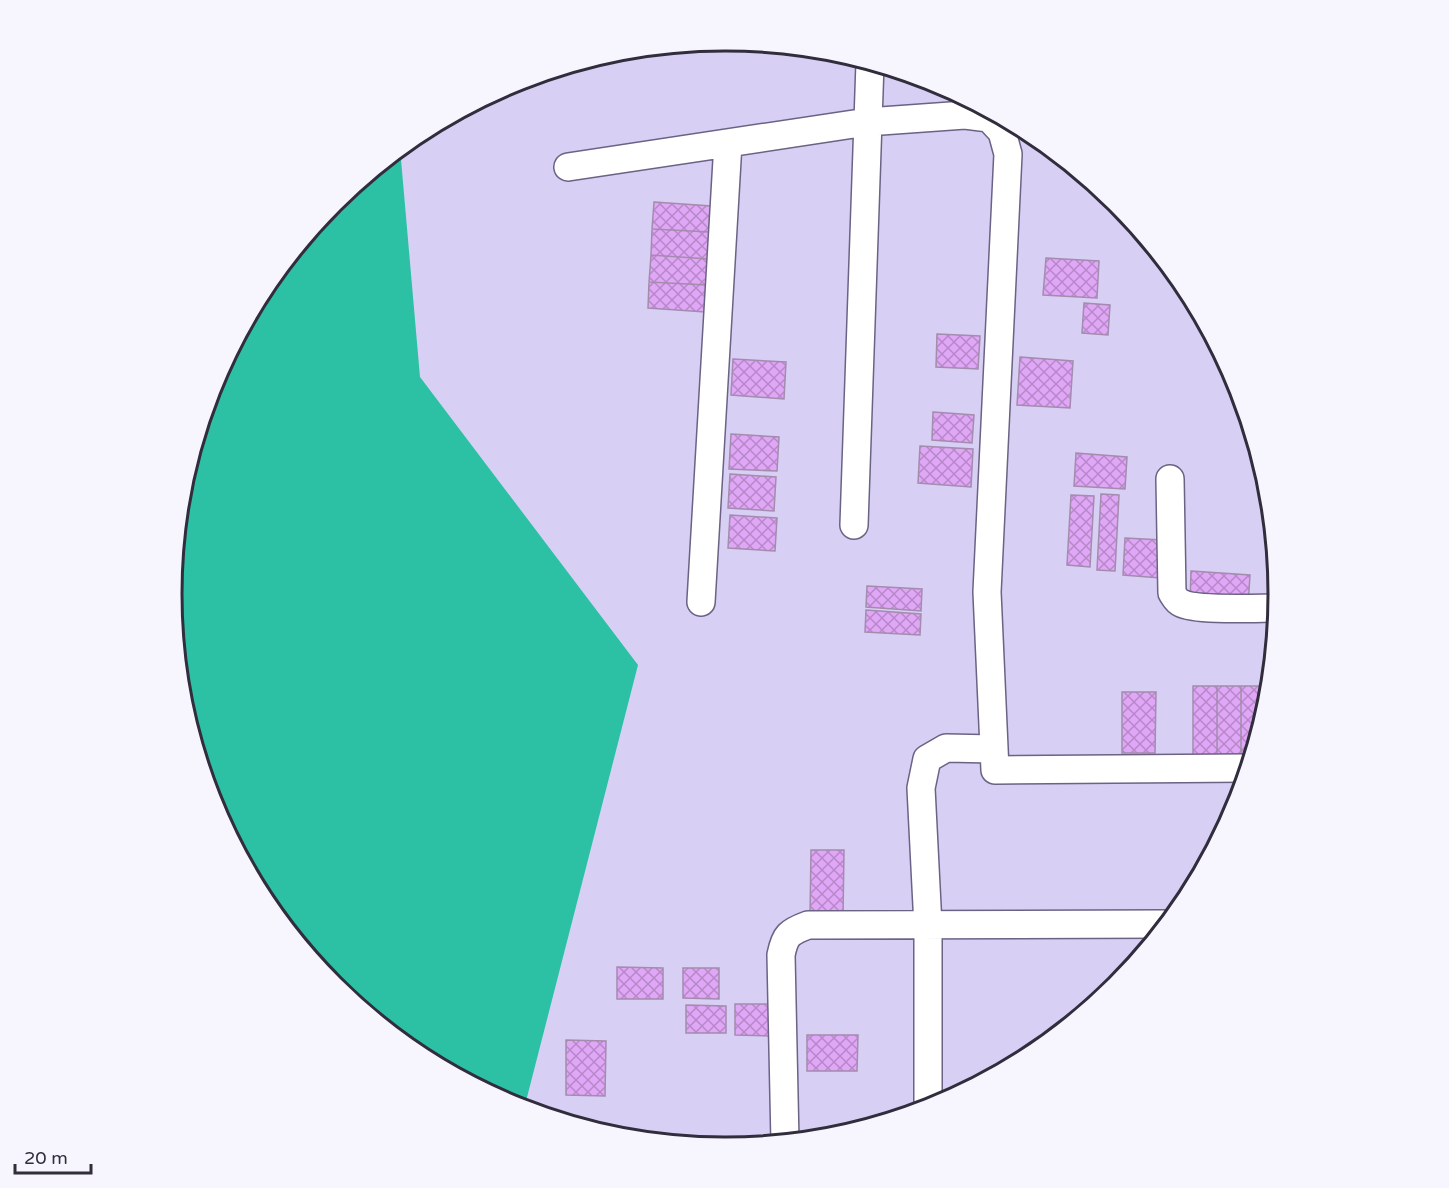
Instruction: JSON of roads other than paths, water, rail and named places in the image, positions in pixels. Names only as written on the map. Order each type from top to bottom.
[{"type":"street","points":[[854,525],[870,71]]},
{"type":"street","points":[[568,167],[867,122],[965,115],[984,117]]},
{"type":"street","points":[[993,122],[1002,132],[1008,154],[987,592],[995,770],[1239,768]]},
{"type":"street","points":[[701,602],[728,143]]},
{"type":"street","points":[[1170,479],[1172,593],[1176,600],[1184,605],[1267,608]]},
{"type":"street","points":[[928,1097],[928,926],[921,788],[927,759],[946,748],[994,749]]},
{"type":"street","points":[[785,1133],[781,955],[784,939],[794,930],[808,925],[1156,924]]}]
